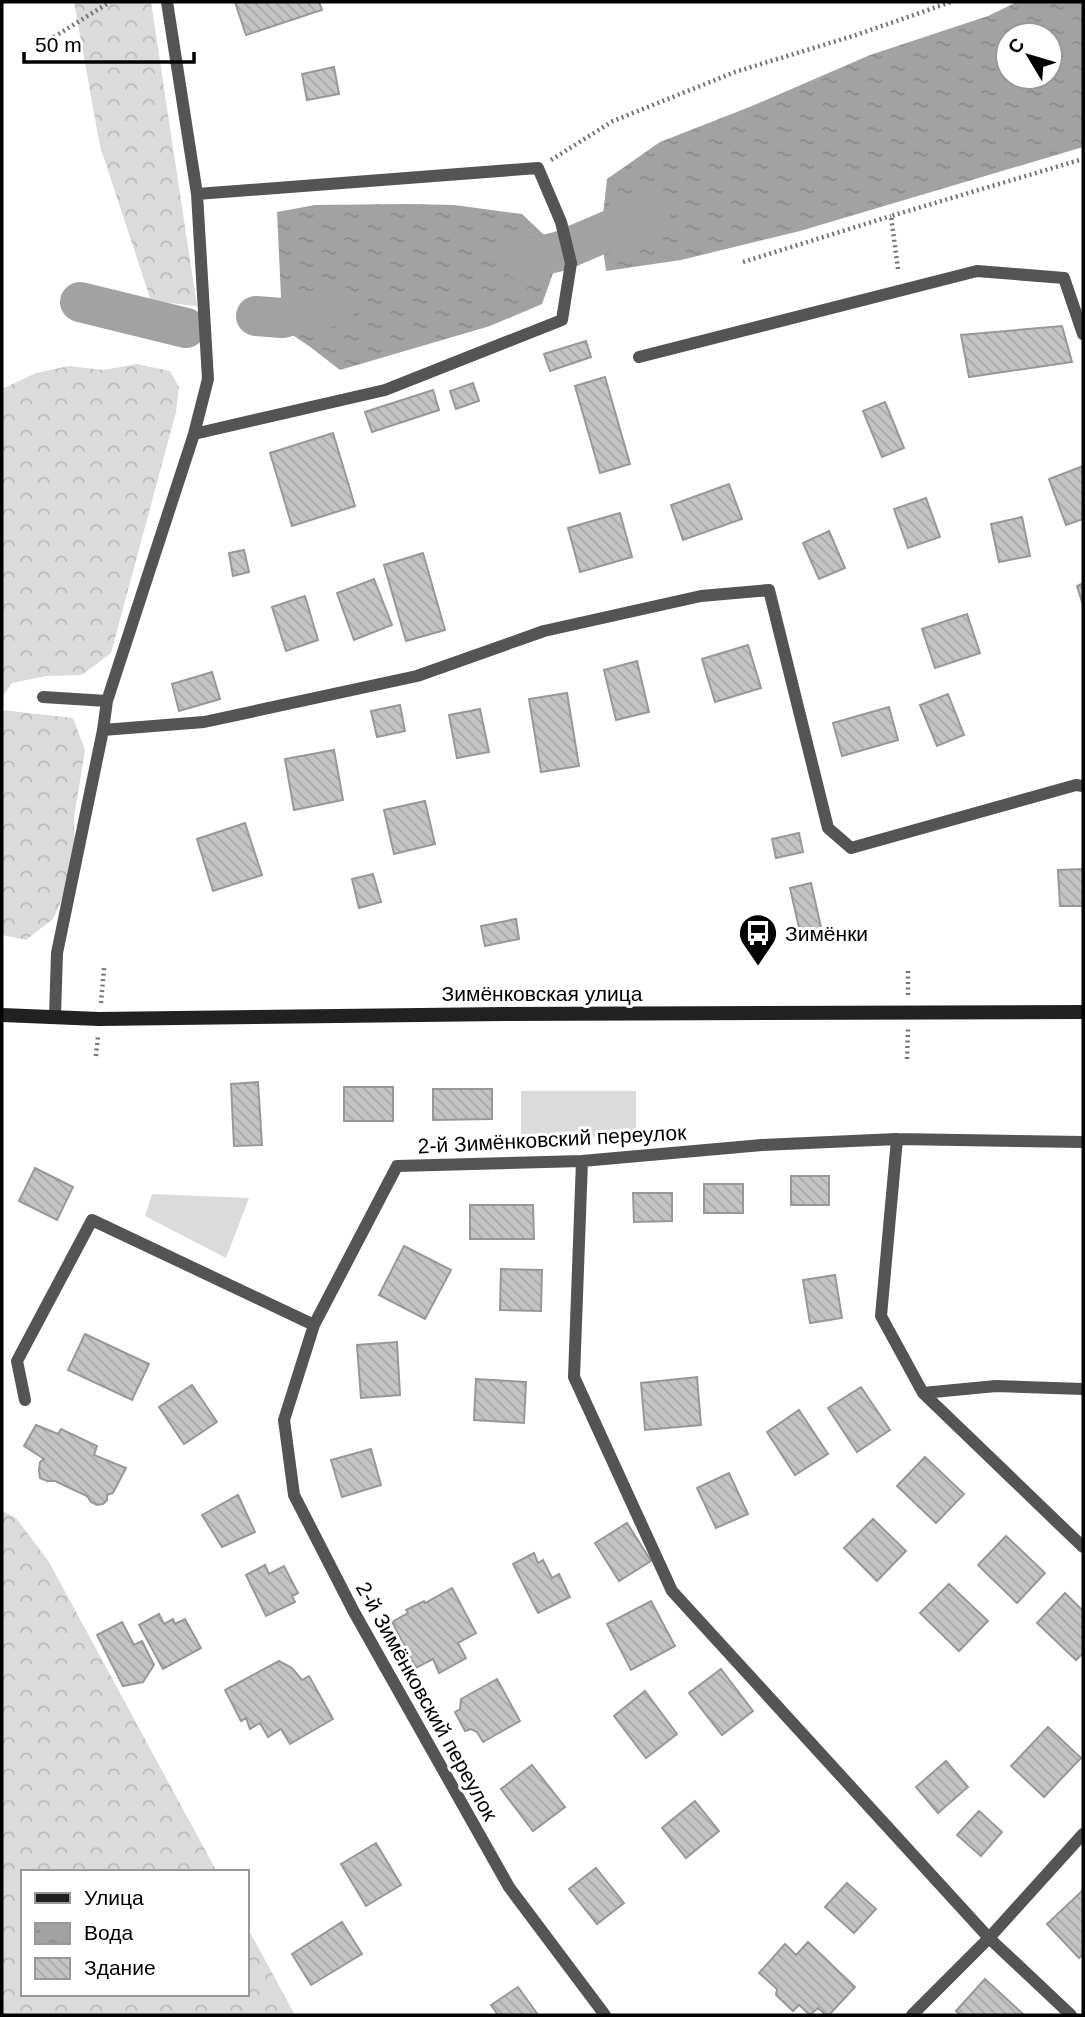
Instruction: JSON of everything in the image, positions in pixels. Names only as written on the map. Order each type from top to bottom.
[{"type":"main road","name":"Зимёнковская улица","points":[[2,1014],[99,1019],[490,1014],[1083,1012]]},
{"type":"lane","points":[[55,1016],[57,953],[107,701],[194,434],[208,379],[197,194],[167,2]]},
{"type":"lane","points":[[194,434],[385,390],[562,320],[571,262],[561,222],[538,167],[197,194]]},
{"type":"lane","points":[[639,357],[977,271],[1064,278],[1083,334]]},
{"type":"lane","points":[[103,730],[204,722],[417,676],[544,631],[701,596],[769,590],[828,828],[851,848],[1076,785],[1083,786]]},
{"type":"lane","points":[[43,697],[107,701]]},
{"type":"lane","points":[[897,1139],[881,1316],[923,1393],[1083,1547]]},
{"type":"lane","name":"2-й Зимёнковский переулок","points":[[605,2015],[509,1887],[354,1612],[294,1495],[284,1420],[314,1325],[397,1166],[582,1161],[762,1145],[897,1139],[1083,1142]]},
{"type":"lane","points":[[582,1161],[575,1377],[672,1591],[989,1938],[1071,2015]]},
{"type":"lane","points":[[25,1400],[17,1362],[92,1220],[314,1325]]},
{"type":"lane","points":[[923,1393],[996,1386],[1083,1389]]},
{"type":"lane","points":[[912,2015],[989,1938],[1083,1834]]},
{"type":"path","points":[[49,40],[110,2]]},
{"type":"path","points":[[538,167],[612,121],[735,72],[856,35],[951,2]]},
{"type":"path","points":[[743,262],[1083,159]]},
{"type":"path","points":[[891,216],[898,270]]},
{"type":"green space","points":[[74,2],[151,2],[197,306],[151,301],[100,146]]},
{"type":"green space","points":[[137,364],[170,371],[179,387],[176,412],[111,653],[82,675],[46,676],[12,683],[2,697],[2,389],[36,373],[69,366],[103,370]]},
{"type":"green space","points":[[2,710],[73,718],[85,750],[74,818],[75,854],[67,888],[53,919],[26,940],[2,935]]},
{"type":"green space","points":[[521,1091],[636,1091],[636,1137],[521,1137]]},
{"type":"green space","points":[[152,1194],[249,1198],[226,1258],[145,1216]]},
{"type":"green space","points":[[2,1511],[16,1518],[49,1562],[216,1870],[21,1870],[21,1996],[248,1996],[248,1929],[295,2015],[2,2015]]},
{"type":"water","points":[[1017,2],[1083,2],[1083,147],[800,231],[681,260],[606,271],[601,233],[607,179],[660,142],[870,55],[988,16]]},
{"type":"water","points":[[315,205],[454,205],[522,214],[561,251],[542,304],[490,326],[340,370],[288,332],[282,318],[277,212]]},
{"type":"building","points":[[235,2],[319,2],[322,10],[246,35]]},
{"type":"building","points":[[334,67],[339,94],[307,100],[302,74]]},
{"type":"building","points":[[1062,326],[1072,362],[969,377],[961,335]]},
{"type":"building","points":[[586,341],[591,357],[550,371],[544,354]]},
{"type":"building","points":[[605,377],[630,464],[600,473],[575,386]]},
{"type":"building","points":[[473,383],[479,401],[456,409],[450,391]]},
{"type":"building","points":[[433,390],[439,410],[372,432],[365,412]]},
{"type":"building","points":[[885,402],[904,448],[882,457],[863,411]]},
{"type":"building","points":[[333,433],[355,506],[292,526],[270,453]]},
{"type":"building","points":[[1083,466],[1083,519],[1066,525],[1049,479]]},
{"type":"building","points":[[729,484],[742,519],[683,540],[671,505]]},
{"type":"building","points":[[926,498],[940,537],[908,548],[894,509]]},
{"type":"building","points":[[620,513],[632,557],[580,572],[568,528]]},
{"type":"building","points":[[1022,517],[1030,556],[999,562],[991,524]]},
{"type":"building","points":[[829,531],[845,568],[819,579],[803,543]]},
{"type":"building","points":[[244,550],[249,572],[233,576],[229,553]]},
{"type":"building","points":[[423,553],[445,630],[406,641],[384,565]]},
{"type":"building","points":[[374,579],[392,625],[354,640],[337,593]]},
{"type":"building","points":[[1083,583],[1083,605],[1077,586]]},
{"type":"building","points":[[305,596],[318,640],[286,651],[272,607]]},
{"type":"building","points":[[967,614],[980,653],[935,668],[922,629]]},
{"type":"building","points":[[748,645],[761,688],[715,702],[702,659]]},
{"type":"building","points":[[637,661],[649,712],[616,720],[604,670]]},
{"type":"building","points":[[212,672],[220,699],[179,711],[172,684]]},
{"type":"building","points":[[567,693],[579,766],[541,772],[529,699]]},
{"type":"building","points":[[948,694],[964,735],[937,746],[920,705]]},
{"type":"building","points":[[400,705],[405,731],[377,737],[371,711]]},
{"type":"building","points":[[889,707],[898,740],[842,756],[833,723]]},
{"type":"building","points":[[480,709],[489,752],[457,758],[449,715]]},
{"type":"building","points":[[334,750],[343,800],[294,810],[285,759]]},
{"type":"building","points":[[425,801],[435,844],[394,854],[384,810]]},
{"type":"building","points":[[245,823],[262,875],[213,891],[197,839]]},
{"type":"building","points":[[799,833],[803,852],[776,858],[772,839]]},
{"type":"building","points":[[1083,869],[1083,906],[1060,906],[1058,870]]},
{"type":"building","points":[[373,874],[381,902],[359,908],[352,879]]},
{"type":"building","points":[[811,883],[823,936],[802,941],[790,888]]},
{"type":"building","points":[[516,919],[519,939],[485,946],[481,926]]},
{"type":"building","points":[[258,1082],[262,1145],[234,1146],[231,1084]]},
{"type":"building","points":[[344,1087],[393,1087],[393,1121],[344,1121]]},
{"type":"building","points":[[433,1089],[492,1089],[492,1119],[433,1120]]},
{"type":"building","points":[[35,1168],[73,1187],[57,1220],[19,1201]]},
{"type":"building","points":[[791,1176],[829,1176],[829,1205],[791,1205]]},
{"type":"building","points":[[704,1184],[743,1184],[743,1213],[704,1213]]},
{"type":"building","points":[[633,1193],[672,1193],[672,1221],[634,1222]]},
{"type":"building","points":[[470,1205],[533,1205],[534,1239],[470,1239]]},
{"type":"building","points":[[404,1246],[451,1270],[425,1319],[379,1295]]},
{"type":"building","points":[[501,1269],[542,1270],[541,1311],[500,1310]]},
{"type":"building","points":[[835,1275],[842,1318],[810,1323],[803,1280]]},
{"type":"building","points":[[85,1334],[149,1364],[132,1400],[68,1370]]},
{"type":"building","points":[[397,1342],[400,1395],[361,1398],[357,1345]]},
{"type":"building","points":[[697,1377],[701,1425],[645,1430],[641,1383]]},
{"type":"building","points":[[476,1379],[526,1382],[524,1423],[474,1420]]},
{"type":"building","points":[[192,1385],[217,1422],[184,1444],[159,1407]]},
{"type":"building","points":[[861,1387],[890,1430],[857,1452],[828,1408]]},
{"type":"building","points":[[799,1410],[828,1454],[795,1475],[767,1432]]},
{"type":"building","points":[[36,1425],[58,1434],[61,1429],[97,1446],[94,1455],[126,1468],[113,1493],[107,1495],[103,1504],[97,1505],[87,1496],[55,1481],[40,1478],[40,1462],[44,1459],[24,1446]]},
{"type":"building","points":[[371,1449],[381,1485],[342,1497],[331,1460]]},
{"type":"building","points":[[925,1457],[964,1494],[936,1523],[897,1486]]},
{"type":"building","points":[[729,1473],[748,1514],[716,1528],[697,1488]]},
{"type":"building","points":[[238,1495],[255,1532],[222,1547],[202,1515]]},
{"type":"building","points":[[873,1519],[906,1551],[877,1581],[844,1548]]},
{"type":"building","points":[[627,1523],[651,1561],[619,1581],[595,1543]]},
{"type":"building","points":[[1006,1536],[1045,1573],[1017,1603],[978,1565]]},
{"type":"building","points":[[534,1553],[538,1563],[543,1560],[552,1578],[559,1574],[570,1597],[538,1613],[513,1564]]},
{"type":"building","points":[[265,1565],[269,1574],[284,1566],[298,1593],[292,1596],[295,1602],[266,1616],[246,1575]]},
{"type":"building","points":[[949,1584],[988,1621],[959,1651],[920,1613]]},
{"type":"building","points":[[452,1588],[476,1633],[458,1643],[466,1658],[439,1673],[433,1659],[416,1668],[392,1622],[408,1613],[406,1610]]},
{"type":"building","points":[[1065,1593],[1083,1611],[1083,1653],[1076,1660],[1037,1623]]},
{"type":"building","points":[[651,1601],[675,1646],[631,1670],[607,1624]]},
{"type":"building","points":[[159,1614],[164,1624],[173,1619],[175,1624],[185,1619],[201,1648],[163,1669],[139,1625]]},
{"type":"building","points":[[122,1622],[134,1645],[142,1641],[154,1665],[143,1682],[123,1686],[97,1635]]},
{"type":"building","points":[[279,1661],[292,1668],[302,1680],[309,1676],[333,1719],[290,1744],[281,1729],[268,1737],[260,1723],[250,1729],[246,1718],[241,1721],[225,1690]]},
{"type":"building","points":[[721,1669],[753,1711],[722,1735],[689,1693]]},
{"type":"building","points":[[497,1679],[520,1721],[483,1742],[477,1732],[471,1729],[465,1731],[455,1712],[460,1709],[461,1699]]},
{"type":"building","points":[[645,1691],[677,1734],[646,1758],[614,1716]]},
{"type":"building","points":[[1048,1727],[1081,1758],[1044,1797],[1011,1766]]},
{"type":"building","points":[[946,1761],[968,1787],[938,1813],[916,1787]]},
{"type":"building","points":[[532,1765],[565,1807],[533,1831],[501,1789]]},
{"type":"building","points":[[695,1801],[719,1831],[686,1858],[662,1828]]},
{"type":"building","points":[[979,1811],[1002,1832],[981,1856],[957,1835]]},
{"type":"building","points":[[376,1843],[401,1885],[366,1906],[341,1864]]},
{"type":"building","points":[[596,1868],[624,1903],[597,1924],[569,1889]]},
{"type":"building","points":[[847,1883],[876,1909],[854,1933],[825,1907]]},
{"type":"building","points":[[1083,1890],[1083,1954],[1079,1958],[1047,1924]]},
{"type":"building","points":[[342,1922],[362,1954],[311,1985],[292,1954]]},
{"type":"building","points":[[808,1942],[855,1987],[829,2015],[818,2008],[810,2015],[799,2005],[793,2011],[776,1995],[777,1989],[759,1973],[785,1944],[796,1955]]},
{"type":"building","points":[[985,1979],[1024,2015],[961,2015],[956,2011]]},
{"type":"building","points":[[518,1987],[538,2015],[498,2015],[491,2005]]},
{"type":"waterway","points":[[522,260],[561,251],[650,213]]},
{"type":"waterway","points":[[80,302],[186,328]]},
{"type":"waterway","points":[[256,316],[282,318],[336,305]]},
{"type":"place","name":"Зимёнки","points":[[758,967]]}]
